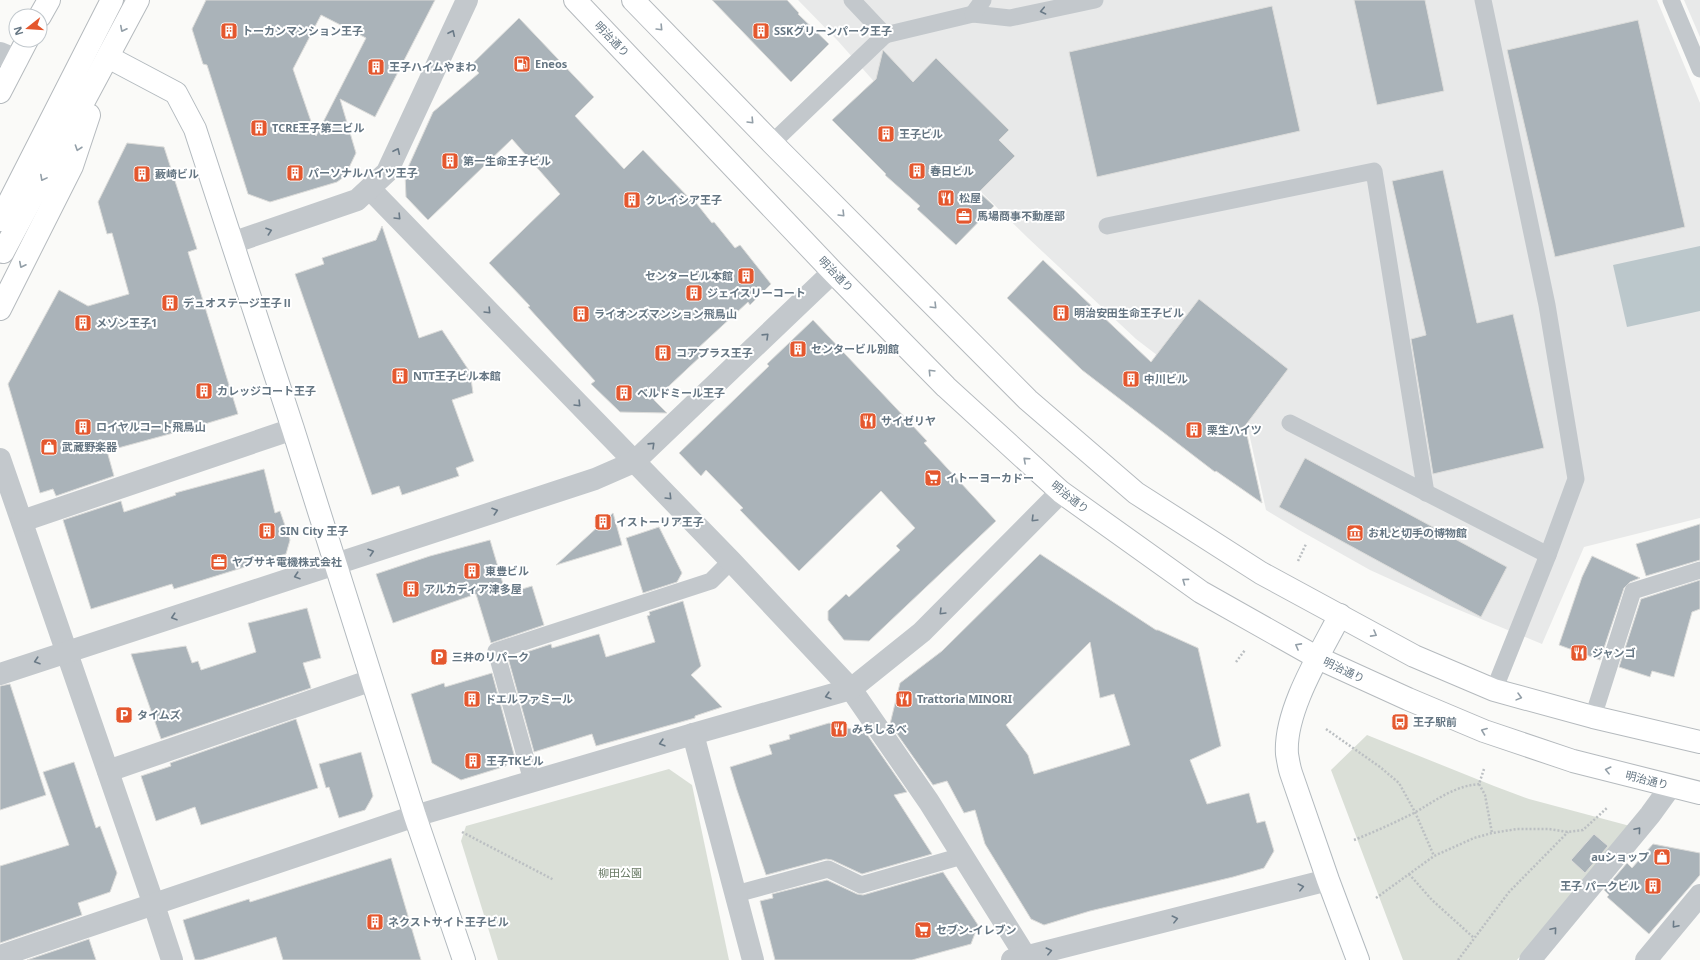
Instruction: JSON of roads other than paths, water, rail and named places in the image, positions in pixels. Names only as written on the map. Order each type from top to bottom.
[{"type":"main road","points":[[0,191],[97,0]]},
{"type":"main road","points":[[0,220],[112,0]]},
{"type":"main road","points":[[3,252],[138,0]]},
{"type":"main road","name":"明治通り","points":[[575,0],[833,272],[946,388],[1061,492],[1201,592],[1318,658],[1408,699],[1484,731],[1572,761],[1700,793]]},
{"type":"main road","points":[[633,0],[772,143],[1028,400],[1136,493],[1261,573],[1414,656],[1494,690],[1593,717],[1700,742]]},
{"type":"main road","points":[[0,82],[8,57],[18,48]]},
{"type":"main road","points":[[0,92],[8,57]]},
{"type":"main road","points":[[108,57],[176,93],[194,129],[293,429],[334,564],[415,816],[464,960]]},
{"type":"main road","points":[[0,309],[72,166],[108,57]]},
{"type":"main road","points":[[1340,615],[1296,705],[1289,729],[1287,754],[1290,773],[1358,960]]},
{"type":"street","points":[[232,242],[357,200],[387,172],[467,0]]},
{"type":"street","points":[[370,189],[732,561],[851,689],[929,802],[1021,959],[1328,880]]},
{"type":"street","points":[[0,674],[595,479],[634,462],[833,272]]},
{"type":"street","points":[[22,521],[293,429]]},
{"type":"street","points":[[0,460],[172,960]]},
{"type":"street","points":[[0,956],[415,816],[851,689],[922,632],[1061,492]]},
{"type":"street","points":[[108,771],[372,680]]},
{"type":"street","points":[[693,734],[753,960]]},
{"type":"street","points":[[1530,960],[1650,815],[1671,786]]},
{"type":"street","points":[[1646,960],[1700,895]]},
{"type":"lane","points":[[852,0],[885,35]]},
{"type":"lane","points":[[973,14],[983,0]]},
{"type":"lane","points":[[772,143],[885,35],[973,14],[1010,18],[1095,0]]},
{"type":"lane","points":[[1483,0],[1547,305],[1576,479],[1548,555],[1494,690]]},
{"type":"lane","points":[[1671,0],[1700,69]]},
{"type":"lane","points":[[1107,226],[1374,172],[1426,493]]},
{"type":"lane","points":[[1290,423],[1548,555]]},
{"type":"lane","points":[[532,781],[496,651],[711,581],[732,561]]},
{"type":"lane","points":[[1593,717],[1633,591],[1700,570]]},
{"type":"lane","points":[[736,894],[828,869],[861,885],[962,856]]},
{"type":"place","name":"トーカンマンション王子","points":[[229,31]]},
{"type":"place","name":"SSKグリーンパーク王子","points":[[761,31]]},
{"type":"place","name":"Eneos","points":[[522,64]]},
{"type":"place","name":"王子ハイムやまわ","points":[[376,67]]},
{"type":"place","name":"TCRE王子第二ビル","points":[[259,128]]},
{"type":"place","name":"王子ビル","points":[[886,134]]},
{"type":"place","name":"第一生命王子ビル","points":[[450,161]]},
{"type":"place","name":"春日ビル","points":[[917,171]]},
{"type":"place","name":"パーソナルハイツ王子","points":[[295,173]]},
{"type":"place","name":"藪崎ビル","points":[[142,174]]},
{"type":"place","name":"松屋","points":[[946,198]]},
{"type":"place","name":"クレイシア王子","points":[[632,200]]},
{"type":"place","name":"馬場商事不動産部","points":[[964,216]]},
{"type":"place","name":"センタービル本館","points":[[746,276]]},
{"type":"place","name":"ジェイスリーコート","points":[[694,293]]},
{"type":"place","name":"デュオステージ王子Ⅱ","points":[[170,303]]},
{"type":"place","name":"明治安田生命王子ビル","points":[[1061,313]]},
{"type":"place","name":"ライオンズマンション飛鳥山","points":[[581,314]]},
{"type":"place","name":"メゾン王子1","points":[[83,323]]},
{"type":"place","name":"センタービル別館","points":[[798,349]]},
{"type":"place","name":"コアプラス王子","points":[[663,353]]},
{"type":"place","name":"NTT王子ビル本館","points":[[400,376]]},
{"type":"place","name":"中川ビル","points":[[1131,379]]},
{"type":"place","name":"カレッジコート王子","points":[[204,391]]},
{"type":"place","name":"ベルドミール王子","points":[[624,393]]},
{"type":"place","name":"サイゼリヤ","points":[[868,421]]},
{"type":"place","name":"ロイヤルコート飛鳥山","points":[[83,427]]},
{"type":"place","name":"栗生ハイツ","points":[[1194,430]]},
{"type":"place","name":"武蔵野楽器","points":[[49,447]]},
{"type":"place","name":"イトーヨーカドー","points":[[933,478]]},
{"type":"place","name":"イストーリア王子","points":[[603,522]]},
{"type":"place","name":"SIN City 王子","points":[[267,531]]},
{"type":"place","name":"お札と切手の博物館","points":[[1355,533]]},
{"type":"place","name":"ヤブサキ電機株式会社","points":[[219,562]]},
{"type":"place","name":"東豊ビル","points":[[472,571]]},
{"type":"place","name":"アルカディア津多屋","points":[[411,589]]},
{"type":"place","name":"ジャンゴ","points":[[1579,653]]},
{"type":"place","name":"三井のリパーク","points":[[439,657]]},
{"type":"place","name":"ドエルファミール","points":[[472,699]]},
{"type":"place","name":"Trattoria MINORI","points":[[904,699]]},
{"type":"place","name":"タイムズ","points":[[124,715]]},
{"type":"place","name":"王子駅前","points":[[1400,722]]},
{"type":"place","name":"みちしるべ","points":[[839,729]]},
{"type":"place","name":"王子TKビル","points":[[473,761]]},
{"type":"place","name":"auショップ","points":[[1662,857]]},
{"type":"place","name":"王子 パークビル","points":[[1653,886]]},
{"type":"place","name":"ネクストサイト王子ビル","points":[[375,922]]},
{"type":"place","name":"セブン-イレブン","points":[[923,930]]},
{"type":"park label","name":"柳田公園","points":[[620,873]]}]
